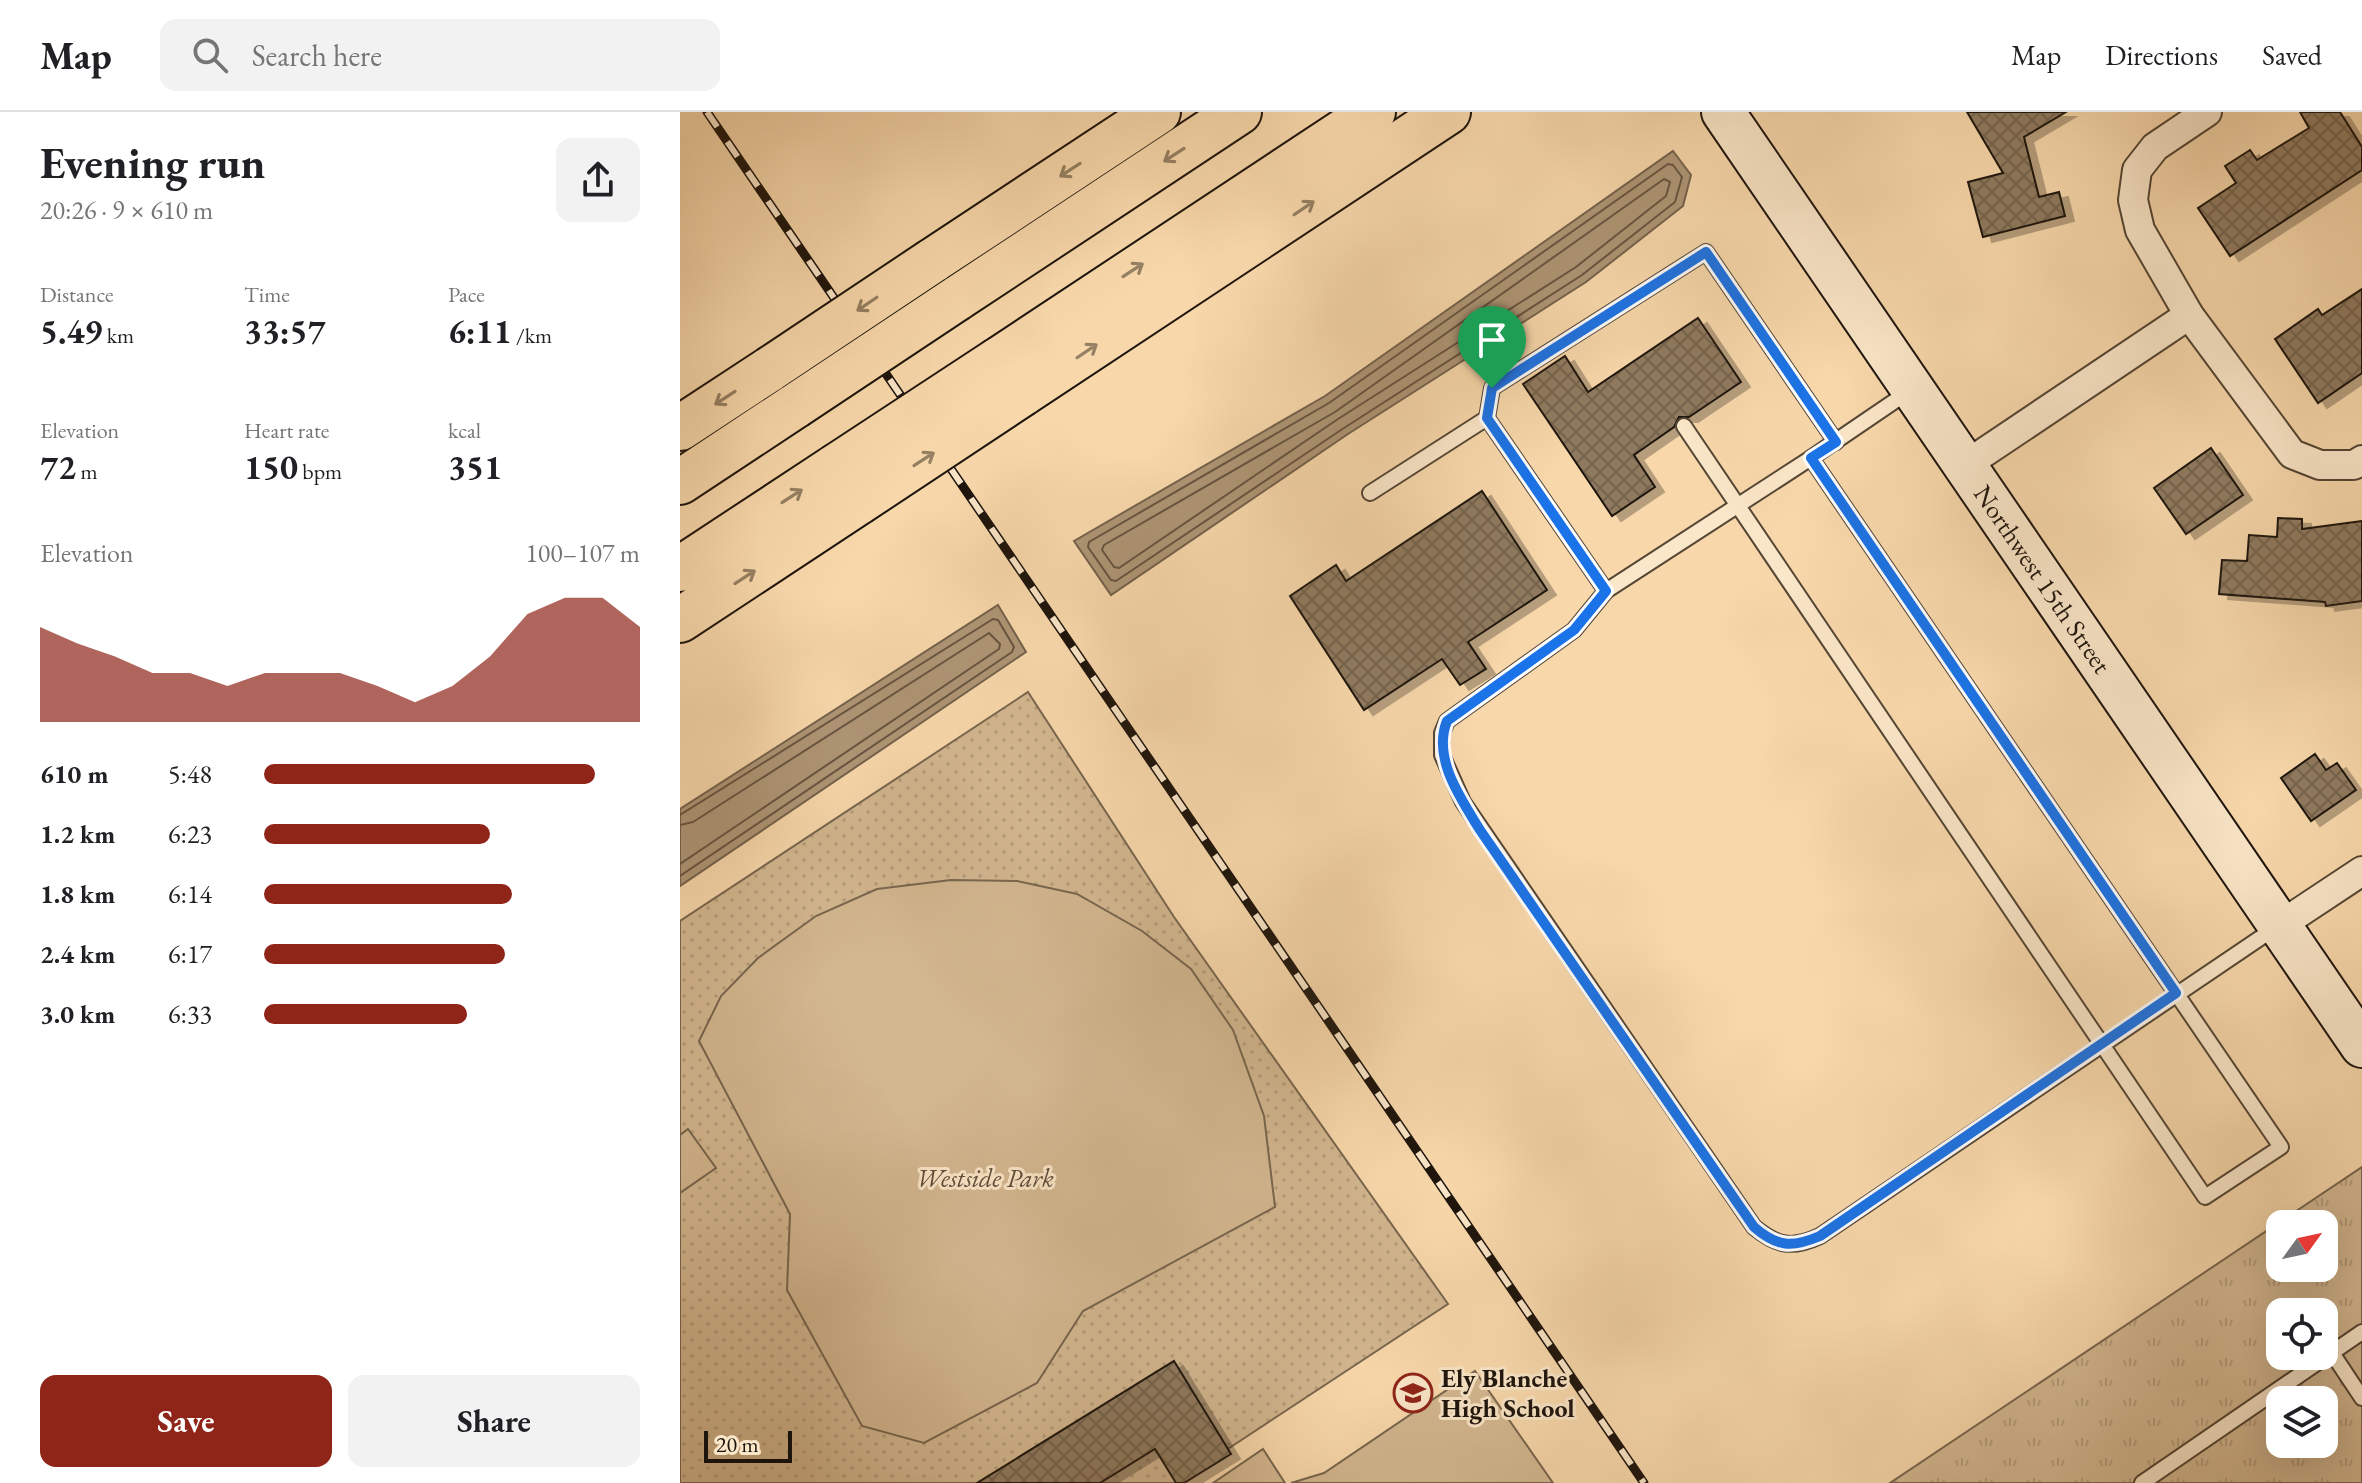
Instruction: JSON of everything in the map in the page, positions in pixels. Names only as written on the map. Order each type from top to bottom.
[{"type":"highway","points":[[680,428],[1158,112]]},
{"type":"highway","points":[[680,482],[1239,112]]},
{"type":"highway","points":[[1010,377],[1373,112]]},
{"type":"highway","points":[[680,620],[847,484],[1010,377],[1448,112]]},
{"type":"highway","points":[[680,569],[847,484]]},
{"type":"street","name":"Northwest 15th Street","points":[[1723,112],[2362,1046]]},
{"type":"street","points":[[2207,112],[2155,147],[2137,170],[2133,200],[2140,230],[2189,315],[2292,454],[2320,465],[2354,465],[2362,460]]},
{"type":"street","points":[[1964,466],[2189,315]]},
{"type":"street","points":[[2279,926],[2362,871]]},
{"type":"lane","points":[[1606,591],[1487,418],[1492,388],[1706,252],[1836,442]]},
{"type":"lane","points":[[1912,390],[1606,591],[1574,630],[1447,721],[1442,733],[1442,755],[1480,830],[1754,1227],[1780,1245],[1798,1244],[1820,1236],[2279,926]]},
{"type":"lane","points":[[1370,493],[1487,418]]},
{"type":"lane","points":[[1684,426],[2205,1197],[2281,1147],[1811,458]]},
{"type":"lane","points":[[2338,1349],[2362,1332]]},
{"type":"lane","points":[[2338,1362],[2362,1398]]},
{"type":"lane","points":[[2142,1483],[2307,1370]]},
{"type":"green space","name":"Westside Park","points":[[1028,692],[1174,917],[1448,1304],[1176,1483],[680,1483],[680,921]]},
{"type":"green space","points":[[951,880],[1017,881],[1077,894],[1142,931],[1191,969],[1233,1030],[1264,1116],[1275,1207],[1083,1311],[1037,1383],[924,1443],[862,1426],[787,1290],[790,1214],[699,1041],[721,996],[758,958],[816,916],[877,889]]},
{"type":"green space","points":[[688,1129],[716,1168],[680,1193],[680,1135]]},
{"type":"green space","points":[[2362,1167],[2362,1483],[1890,1483],[2266,1231],[2266,1282],[2338,1282],[2338,1210],[2298,1210]]},
{"type":"green space","points":[[1475,1371],[1553,1483],[1291,1483],[1324,1473]]},
{"type":"green space","points":[[1263,1449],[1285,1483],[1213,1483]]},
{"type":"water","points":[[1673,151],[1691,175],[1683,206],[1586,282],[1348,434],[1111,595],[1074,541],[1325,396]]},
{"type":"water","points":[[998,605],[1026,652],[680,886],[680,809]]},
{"type":"building","points":[[1967,112],[2066,112],[2024,137],[2039,197],[2059,192],[2065,216],[1983,237],[1968,182],[2003,173]]},
{"type":"building","points":[[2300,112],[2340,112],[2362,147],[2362,170],[2230,256],[2198,208],[2236,183],[2225,166],[2250,150],[2257,160],[2309,128]]},
{"type":"building","points":[[2362,289],[2362,373],[2318,403],[2275,339],[2318,309],[2322,315]]},
{"type":"building","points":[[1698,318],[1741,382],[1689,417],[1679,417],[1674,427],[1634,455],[1655,487],[1612,516],[1523,384],[1565,356],[1588,392]]},
{"type":"building","points":[[2211,448],[2243,495],[2186,534],[2154,488]]},
{"type":"building","points":[[1482,491],[1547,590],[1468,642],[1486,669],[1460,685],[1442,659],[1364,710],[1290,596],[1336,565],[1346,581]]},
{"type":"building","points":[[2278,518],[2302,519],[2302,529],[2362,521],[2362,601],[2326,606],[2325,602],[2219,594],[2222,560],[2247,561],[2249,535],[2277,537]]},
{"type":"building","points":[[2315,754],[2326,770],[2337,763],[2356,790],[2311,821],[2281,778]]},
{"type":"building","points":[[1174,1361],[1231,1454],[1184,1483],[1176,1483],[1155,1449],[1100,1483],[977,1483]]},
{"type":"railway","points":[[707,112],[1644,1483]]},
{"type":"place","name":"Ely Blanche High School","points":[[1413,1393]]},
{"type":"route","points":[[1706,252],[1836,442],[1811,458],[2176,993],[1820,1236],[1798,1244],[1780,1245],[1754,1227],[1480,830],[1463,802],[1442,755],[1442,733],[1447,721],[1574,630],[1606,591],[1487,418],[1492,388],[1706,252]]}]
